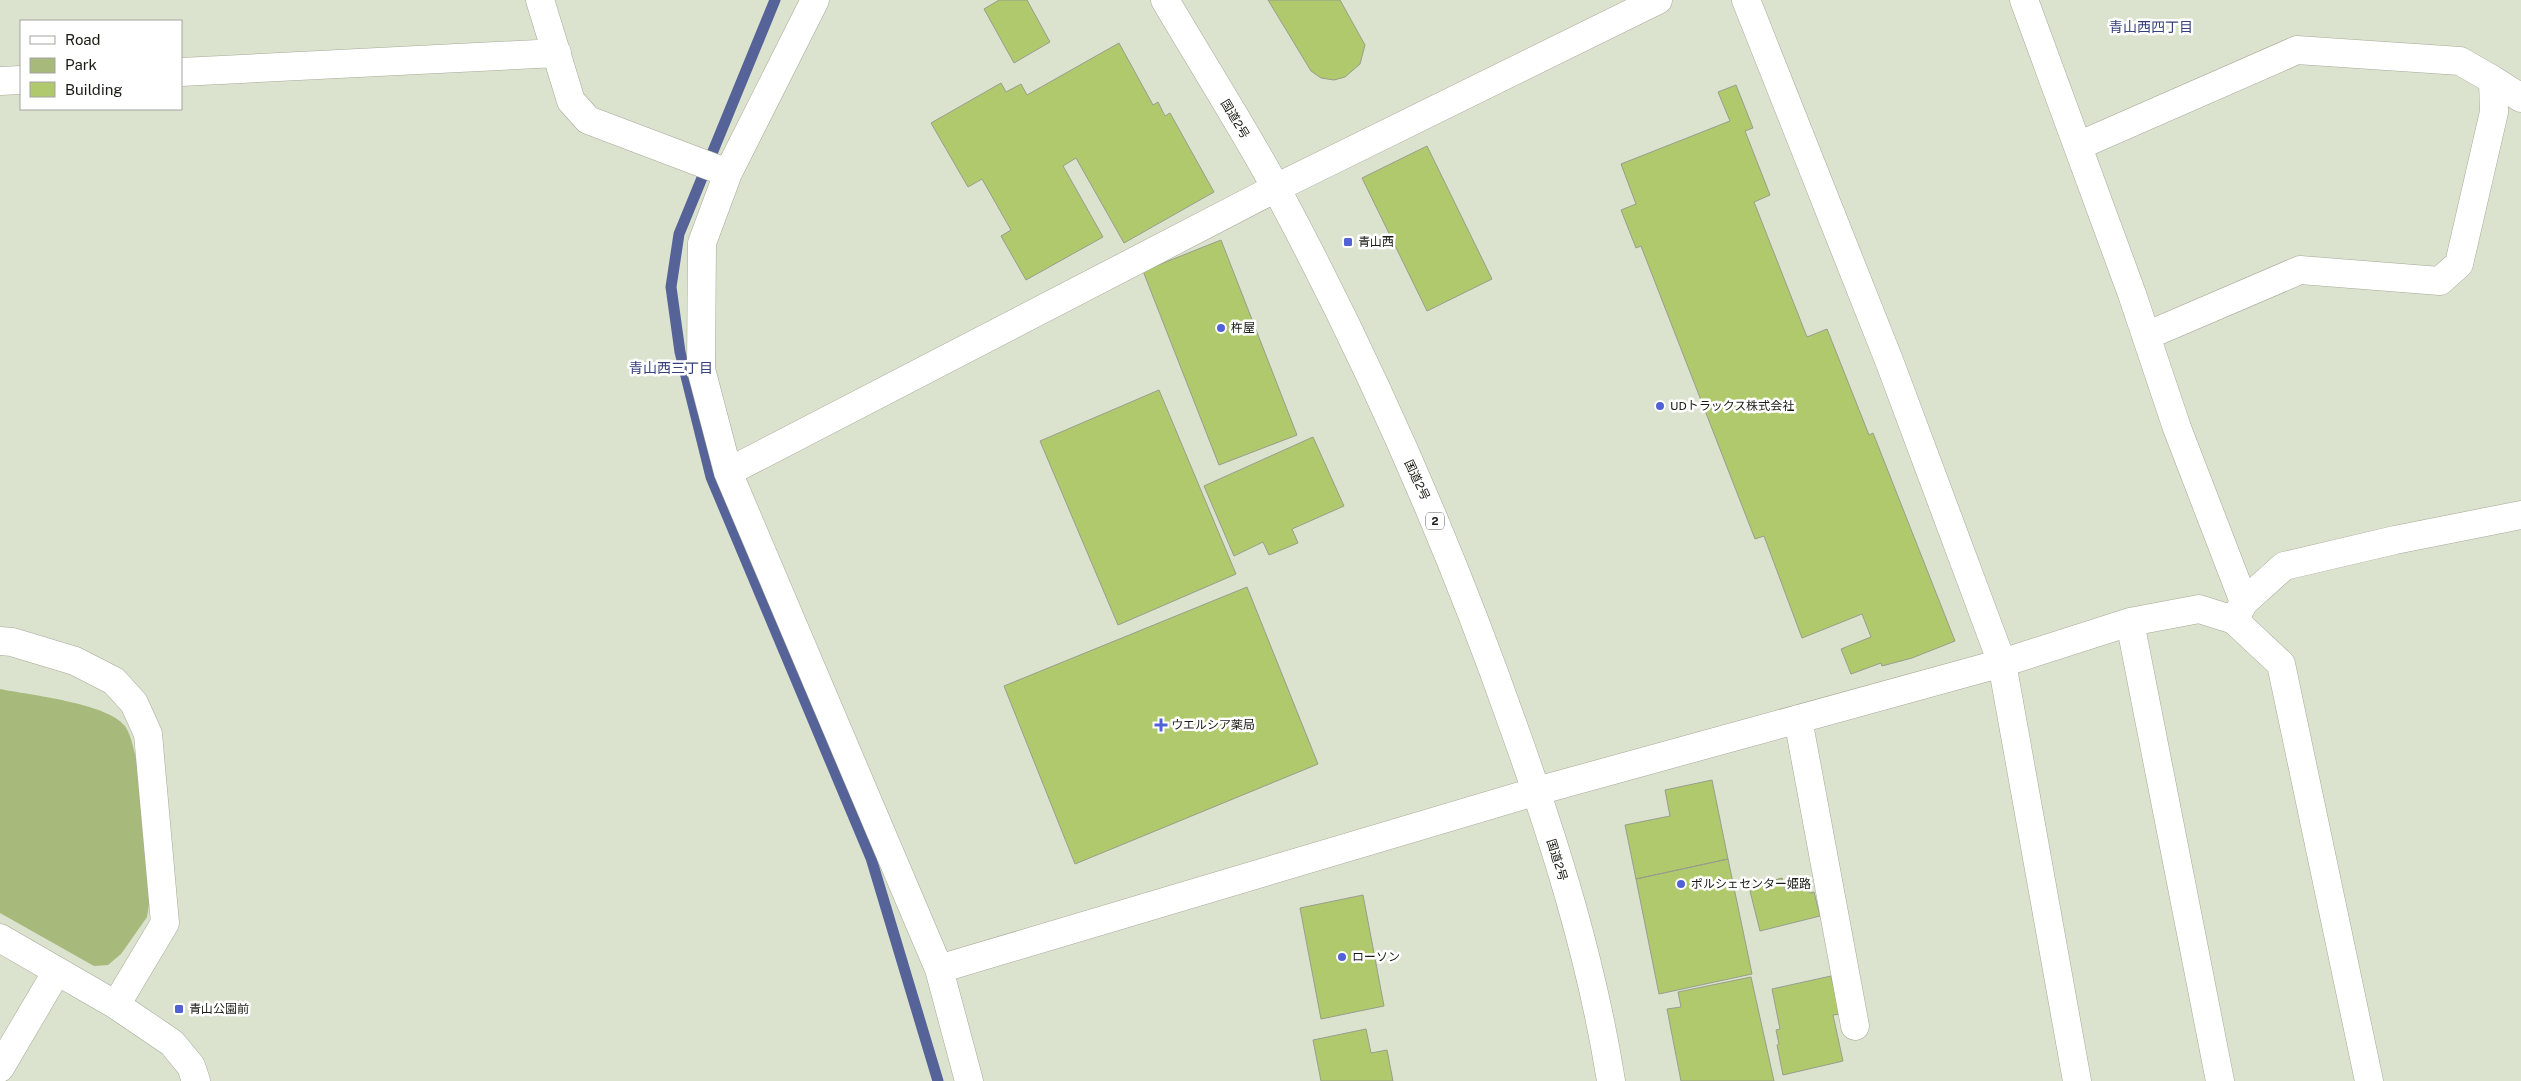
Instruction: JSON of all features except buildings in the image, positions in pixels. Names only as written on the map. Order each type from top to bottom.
[{"type":"main road","points":[[540,0],[571,101],[588,120],[728,173]]},
{"type":"main road","points":[[815,0],[728,173],[702,243],[701,369],[728,472],[939,969],[969,1081]]},
{"type":"main road","name":"国道2号","points":[[1165,0],[1276,188],[1356,348],[1433,517],[1498,682],[1537,791],[1575,920],[1606,1047],[1611,1081]]},
{"type":"main road","points":[[1746,0],[1886,354],[2002,663],[2077,1081]]},
{"type":"main road","points":[[2024,0],[2146,336],[2239,611],[2282,664],[2369,1081]]},
{"type":"main road","points":[[728,472],[1276,188],[1640,4]]},
{"type":"main road","points":[[2078,146],[2297,50],[2460,61],[2521,98]]},
{"type":"main road","points":[[182,72],[557,53]]},
{"type":"main road","points":[[0,81],[20,80]]},
{"type":"main road","points":[[2146,336],[2300,270],[2440,281],[2459,264],[2494,112],[2493,80]]},
{"type":"main road","points":[[939,969],[1537,791],[2002,663],[2130,622],[2199,609],[2239,611],[2284,566],[2395,540],[2521,515]]},
{"type":"main road","points":[[2130,622],[2220,1081]]},
{"type":"main road","points":[[0,641],[12,642],[75,661],[114,681],[134,703],[148,734],[165,923],[116,1006]]},
{"type":"main road","points":[[1798,719],[1855,1026]]},
{"type":"main road","points":[[0,938],[116,1006],[172,1043],[190,1066],[196,1081]]},
{"type":"main road","points":[[0,1068],[57,971]]},
{"type":"green space","points":[[0,689],[67,701],[102,711],[116,718],[125,726],[129,735],[137,763],[150,898],[147,917],[121,954],[108,965],[94,966],[0,913]]},
{"type":"waterway","points":[[775,0],[679,234],[671,287],[680,352],[711,477],[871,858],[938,1081]]},
{"type":"place","name":"青山西","points":[[1348,242]]},
{"type":"place","name":"杵屋","points":[[1221,328]]},
{"type":"place","name":"UDトラックス株式会社","points":[[1660,406]]},
{"type":"place","name":"ウエルシア薬局","points":[[1161,725]]},
{"type":"place","name":"ポルシェセンター姫路","points":[[1681,884]]},
{"type":"place","name":"ローソン","points":[[1342,957]]},
{"type":"place","name":"青山公園前","points":[[179,1009]]},
{"type":"district","name":"青山西四丁目","points":[[2151,27]]},
{"type":"district","name":"青山西三丁目","points":[[671,368]]}]
